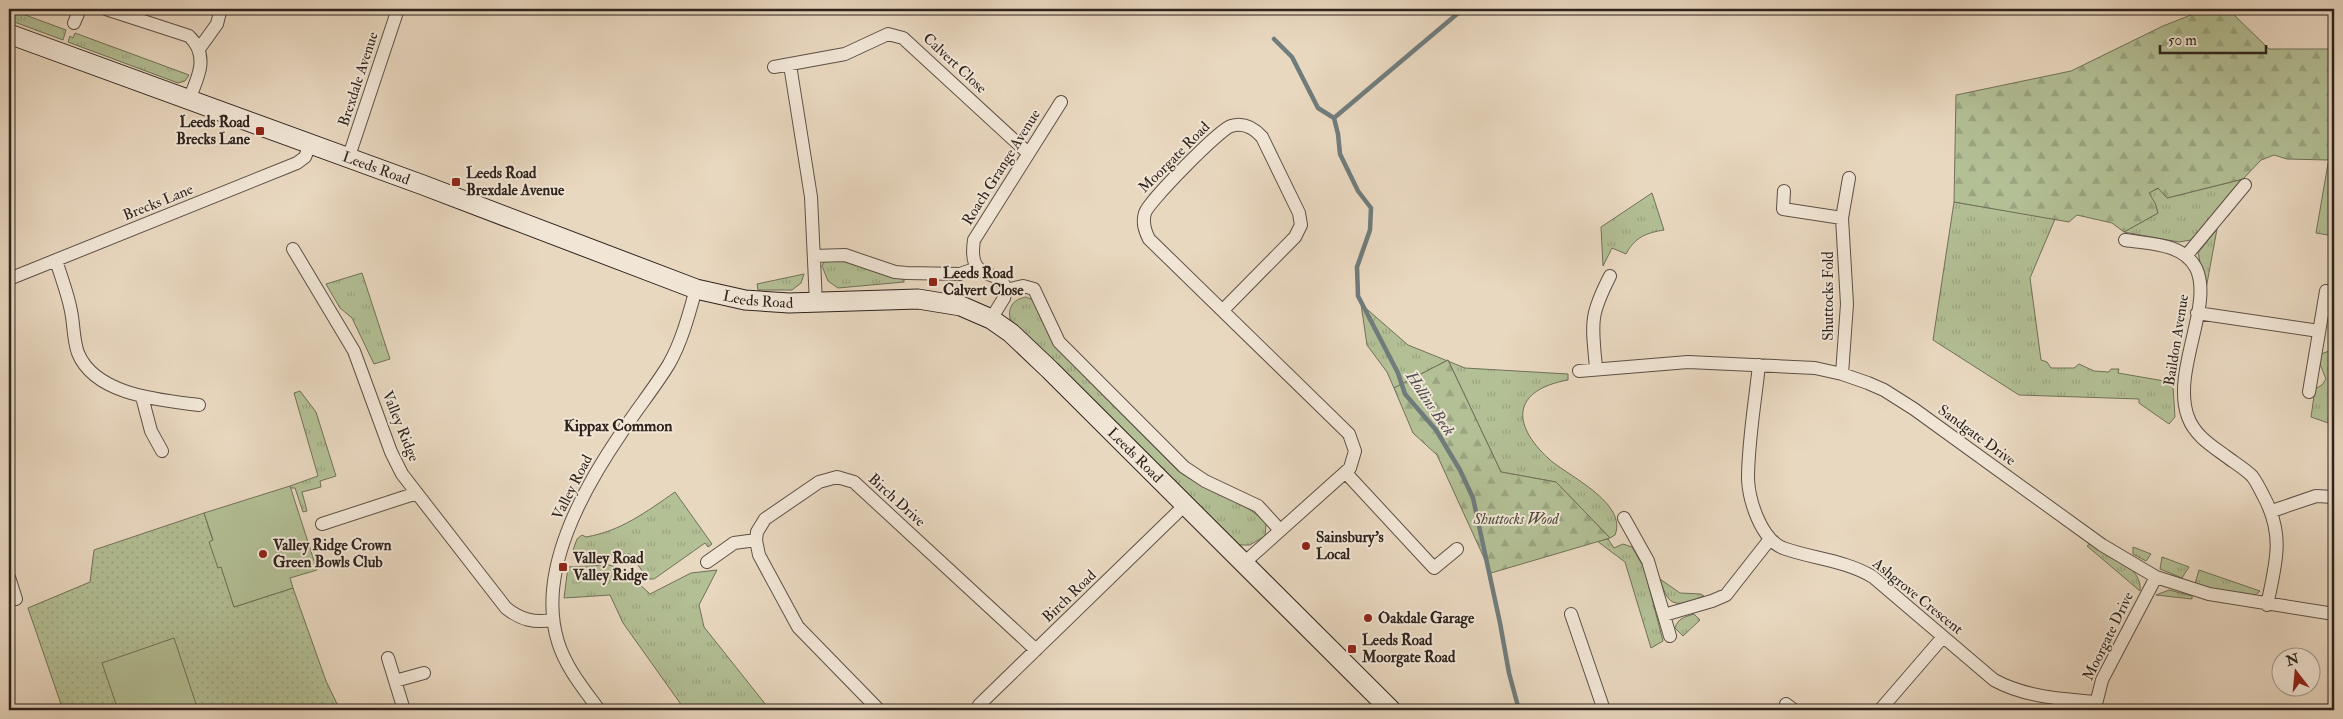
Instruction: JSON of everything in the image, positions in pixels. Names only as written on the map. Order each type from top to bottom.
[{"type":"main road","name":"Leeds Road","points":[[9,34],[348,158],[696,289],[745,300],[816,303],[918,299],[961,306],[991,319],[1011,333],[1050,370],[1245,562],[1391,710]]},
{"type":"street","points":[[74,23],[80,9]]},
{"type":"street","points":[[106,9],[188,36],[199,49],[202,64],[189,99]]},
{"type":"street","name":"Brexdale Avenue","points":[[348,158],[398,9]]},
{"type":"street","points":[[199,49],[217,24],[220,12]]},
{"type":"street","name":"Calvert Close","points":[[774,67],[845,54],[881,36],[896,34],[903,38],[1028,153]]},
{"type":"street","points":[[790,65],[811,197],[816,303]]},
{"type":"street","name":"Roach Grange Avenue","points":[[977,268],[973,258],[973,249],[978,232],[1061,102]]},
{"type":"street","name":"Moorgate Road","points":[[1223,310],[1295,237],[1300,226],[1299,213],[1262,137],[1256,130],[1238,124],[1222,131],[1148,206],[1143,222],[1149,239],[1349,434],[1355,451],[1354,460],[1346,473],[1245,562]]},
{"type":"street","name":"Brecks Lane","points":[[9,279],[297,163],[305,157],[310,145]]},
{"type":"street","name":"Shuttocks Fold","points":[[1842,374],[1847,304],[1842,218],[1849,178]]},
{"type":"street","points":[[2125,240],[2169,247],[2186,256],[2245,185]]},
{"type":"street","points":[[1784,191],[1783,209],[1842,218]]},
{"type":"street","name":"Valley Ridge","points":[[294,249],[354,351],[391,452],[402,474],[506,608],[516,616],[527,620],[539,622],[553,620]]},
{"type":"street","points":[[814,256],[845,254],[895,272],[907,273],[960,274],[977,268],[981,272],[999,278],[1006,290],[1004,298],[991,319]]},
{"type":"street","name":"Baildon Avenue","points":[[2186,256],[2195,267],[2199,277],[2197,313],[2186,370],[2184,398],[2188,418],[2199,436],[2252,476],[2272,511],[2277,530],[2276,563],[2267,605]]},
{"type":"street","points":[[56,260],[70,304],[75,343],[84,364],[102,379],[142,397],[199,405]]},
{"type":"street","points":[[1596,368],[1591,322],[1598,300],[1610,276]]},
{"type":"street","name":"Leeds Road","points":[[1006,290],[1023,286],[1034,289],[1038,294],[1052,331],[1059,342],[1184,467],[1204,482],[1258,506],[1280,530]]},
{"type":"street","name":"Valley Road","points":[[599,710],[566,662],[558,641],[553,620],[552,597],[554,575],[568,532],[595,474],[670,363],[686,324],[696,289]]},
{"type":"street","points":[[2309,392],[2326,291]]},
{"type":"street","points":[[2197,313],[2319,331]]},
{"type":"street","name":"Sandgate Drive","points":[[1579,371],[1596,368],[1688,362],[1815,368],[1842,374],[1884,390],[1906,404],[2102,545],[2156,577],[2209,594],[2267,605],[2334,614]]},
{"type":"street","points":[[1664,614],[1712,601],[1726,595],[1770,539],[1753,507],[1748,479],[1759,365]]},
{"type":"street","points":[[142,397],[151,431],[162,451]]},
{"type":"street","points":[[1346,473],[1434,568],[1457,549]]},
{"type":"street","name":"Birch Drive","points":[[756,540],[757,532],[765,518],[827,478],[846,478],[854,482],[1036,650]]},
{"type":"street","points":[[322,524],[417,493]]},
{"type":"street","points":[[2272,511],[2316,496],[2334,496]]},
{"type":"street","name":"Birch Road","points":[[979,709],[1036,650],[1186,504]]},
{"type":"street","points":[[1624,518],[1648,561],[1670,636]]},
{"type":"street","name":"Ashgrove Crescent","points":[[1770,539],[1782,548],[1861,570],[1883,585],[1994,680],[2010,689],[2095,706]]},
{"type":"street","points":[[707,562],[734,543],[756,540],[759,555],[798,627],[879,710]]},
{"type":"street","points":[[9,577],[16,599]]},
{"type":"street","name":"Moorgate Drive","points":[[2095,706],[2107,670],[2156,577]]},
{"type":"street","points":[[1571,614],[1604,710]]},
{"type":"street","points":[[1880,710],[1942,637]]},
{"type":"street","points":[[388,658],[404,710]]},
{"type":"street","points":[[395,682],[424,673]]},
{"type":"green space","points":[[9,9],[66,30],[63,40],[9,20]]},
{"type":"green space","points":[[2206,9],[2228,9],[2269,49],[2334,49],[2334,153],[2330,152],[2328,160],[2287,159],[2274,155],[2261,160],[2243,179],[2167,198],[2158,188],[2149,193],[2158,213],[2124,232],[2112,223],[2077,215],[2069,222],[1954,202],[1956,95],[2071,71],[2163,26]]},
{"type":"green space","points":[[75,33],[189,75],[185,81],[178,83],[68,42],[70,36],[73,38]]},
{"type":"green space","points":[[2330,152],[2334,153],[2334,236],[2316,233]]},
{"type":"green space","points":[[2243,179],[2191,240],[2179,242],[2124,232],[2158,213],[2155,203],[2148,193],[2159,188],[2167,198]]},
{"type":"green space","points":[[1652,193],[1664,230],[1637,240],[1626,254],[1612,248],[1603,266],[1601,227]]},
{"type":"green space","points":[[1954,202],[2055,219],[2030,278],[2041,360],[2047,362],[2051,368],[2074,368],[2079,364],[2094,371],[2109,372],[2111,369],[2119,369],[2118,373],[2170,382],[2173,387],[2175,417],[2169,424],[2139,403],[2139,399],[2019,395],[1933,340]]},
{"type":"green space","points":[[2217,229],[2206,289],[2198,253]]},
{"type":"green space","points":[[840,259],[904,278],[904,282],[838,288],[828,281],[822,266],[824,262]]},
{"type":"green space","points":[[362,273],[390,359],[374,364],[352,318],[340,308],[326,284]]},
{"type":"green space","points":[[804,274],[801,283],[792,290],[758,290],[757,284]]},
{"type":"green space","points":[[1026,297],[1033,300],[1058,350],[1177,470],[1199,484],[1246,507],[1257,515],[1266,524],[1265,536],[1250,545],[1237,545],[1012,324],[1010,311],[1013,303]]},
{"type":"green space","points":[[1361,304],[1408,345],[1447,361],[1394,388],[1387,372],[1367,345]]},
{"type":"green space","points":[[2334,304],[2334,425],[2311,417],[2315,389],[2322,385],[2326,379],[2320,364],[2321,354],[2329,351]]},
{"type":"green space","name":"Shuttocks Wood","points":[[1448,360],[1501,472],[1556,482],[1610,538],[1491,573],[1437,455],[1413,433],[1394,388]]},
{"type":"green space","points":[[1449,361],[1465,368],[1568,374],[1568,380],[1550,385],[1536,392],[1528,400],[1523,410],[1523,421],[1536,446],[1549,459],[1605,501],[1613,512],[1617,523],[1615,535],[1610,538],[1556,482],[1501,472]]},
{"type":"green space","points":[[300,391],[316,412],[336,476],[320,481],[321,487],[302,492],[307,511],[303,512],[295,488],[290,486],[318,476],[294,393]]},
{"type":"green space","name":"Valley Ridge Crown Green Bowls Club","points":[[290,486],[317,570],[290,578],[293,588],[234,607],[221,567],[218,568],[209,542],[213,540],[204,513]]},
{"type":"green space","points":[[675,492],[712,544],[708,547],[705,543],[654,579],[648,579],[630,554],[580,557],[572,553],[577,539],[582,535],[586,537],[599,534],[622,525]]},
{"type":"green space","points":[[204,513],[213,541],[210,542],[218,567],[221,566],[234,607],[293,588],[326,681],[340,710],[63,710],[28,608],[90,582],[94,550]]},
{"type":"green space","points":[[1608,539],[1614,548],[1623,544],[1632,547],[1644,568],[1663,641],[1651,648],[1625,562],[1597,541]]},
{"type":"green space","points":[[2091,543],[2130,568],[2136,575],[2140,591],[2087,546]]},
{"type":"green space","points":[[2133,547],[2151,554],[2146,561],[2133,554]]},
{"type":"green space","points":[[2162,557],[2189,567],[2182,578],[2160,569]]},
{"type":"green space","points":[[609,565],[623,569],[650,594],[691,573],[717,570],[699,605],[704,627],[770,710],[685,710],[623,623],[610,595],[564,598],[568,567]]},
{"type":"green space","points":[[2199,570],[2260,591],[2255,595],[2225,592],[2195,584]]},
{"type":"green space","points":[[1660,579],[1680,593],[1701,594],[1704,596],[1687,602],[1675,603],[1667,596]]},
{"type":"green space","points":[[2169,590],[2192,596],[2192,599],[2156,595]]},
{"type":"green space","points":[[1694,614],[1700,620],[1683,636],[1675,628],[1676,625],[1682,618]]},
{"type":"green space","points":[[174,638],[198,710],[118,710],[102,663]]},
{"type":"waterway","points":[[1334,118],[1463,9]]},
{"type":"waterway","points":[[1274,39],[1292,57],[1318,108],[1334,118]]},
{"type":"waterway","name":"Hollins Beck","points":[[1334,118],[1340,154],[1358,191],[1371,208],[1370,230],[1357,267],[1358,296],[1398,373],[1405,394],[1436,430],[1460,470],[1473,498],[1509,673],[1519,710]]},
{"type":"place","name":"Leeds Road Brecks Lane","points":[[260,131]]},
{"type":"place","name":"Leeds Road Brexdale Avenue","points":[[456,182]]},
{"type":"place","name":"Leeds Road Calvert Close","points":[[933,282]]},
{"type":"place","name":"Sainsbury's Local","points":[[1306,546]]},
{"type":"place","name":"Valley Ridge Crown Green Bowls Club","points":[[263,554]]},
{"type":"place","name":"Valley Road Valley Ridge","points":[[563,567]]},
{"type":"place","name":"Oakdale Garage","points":[[1368,618]]},
{"type":"place","name":"Leeds Road Moorgate Road","points":[[1352,649]]},
{"type":"district","name":"Kippax Common","points":[[618,425]]}]
